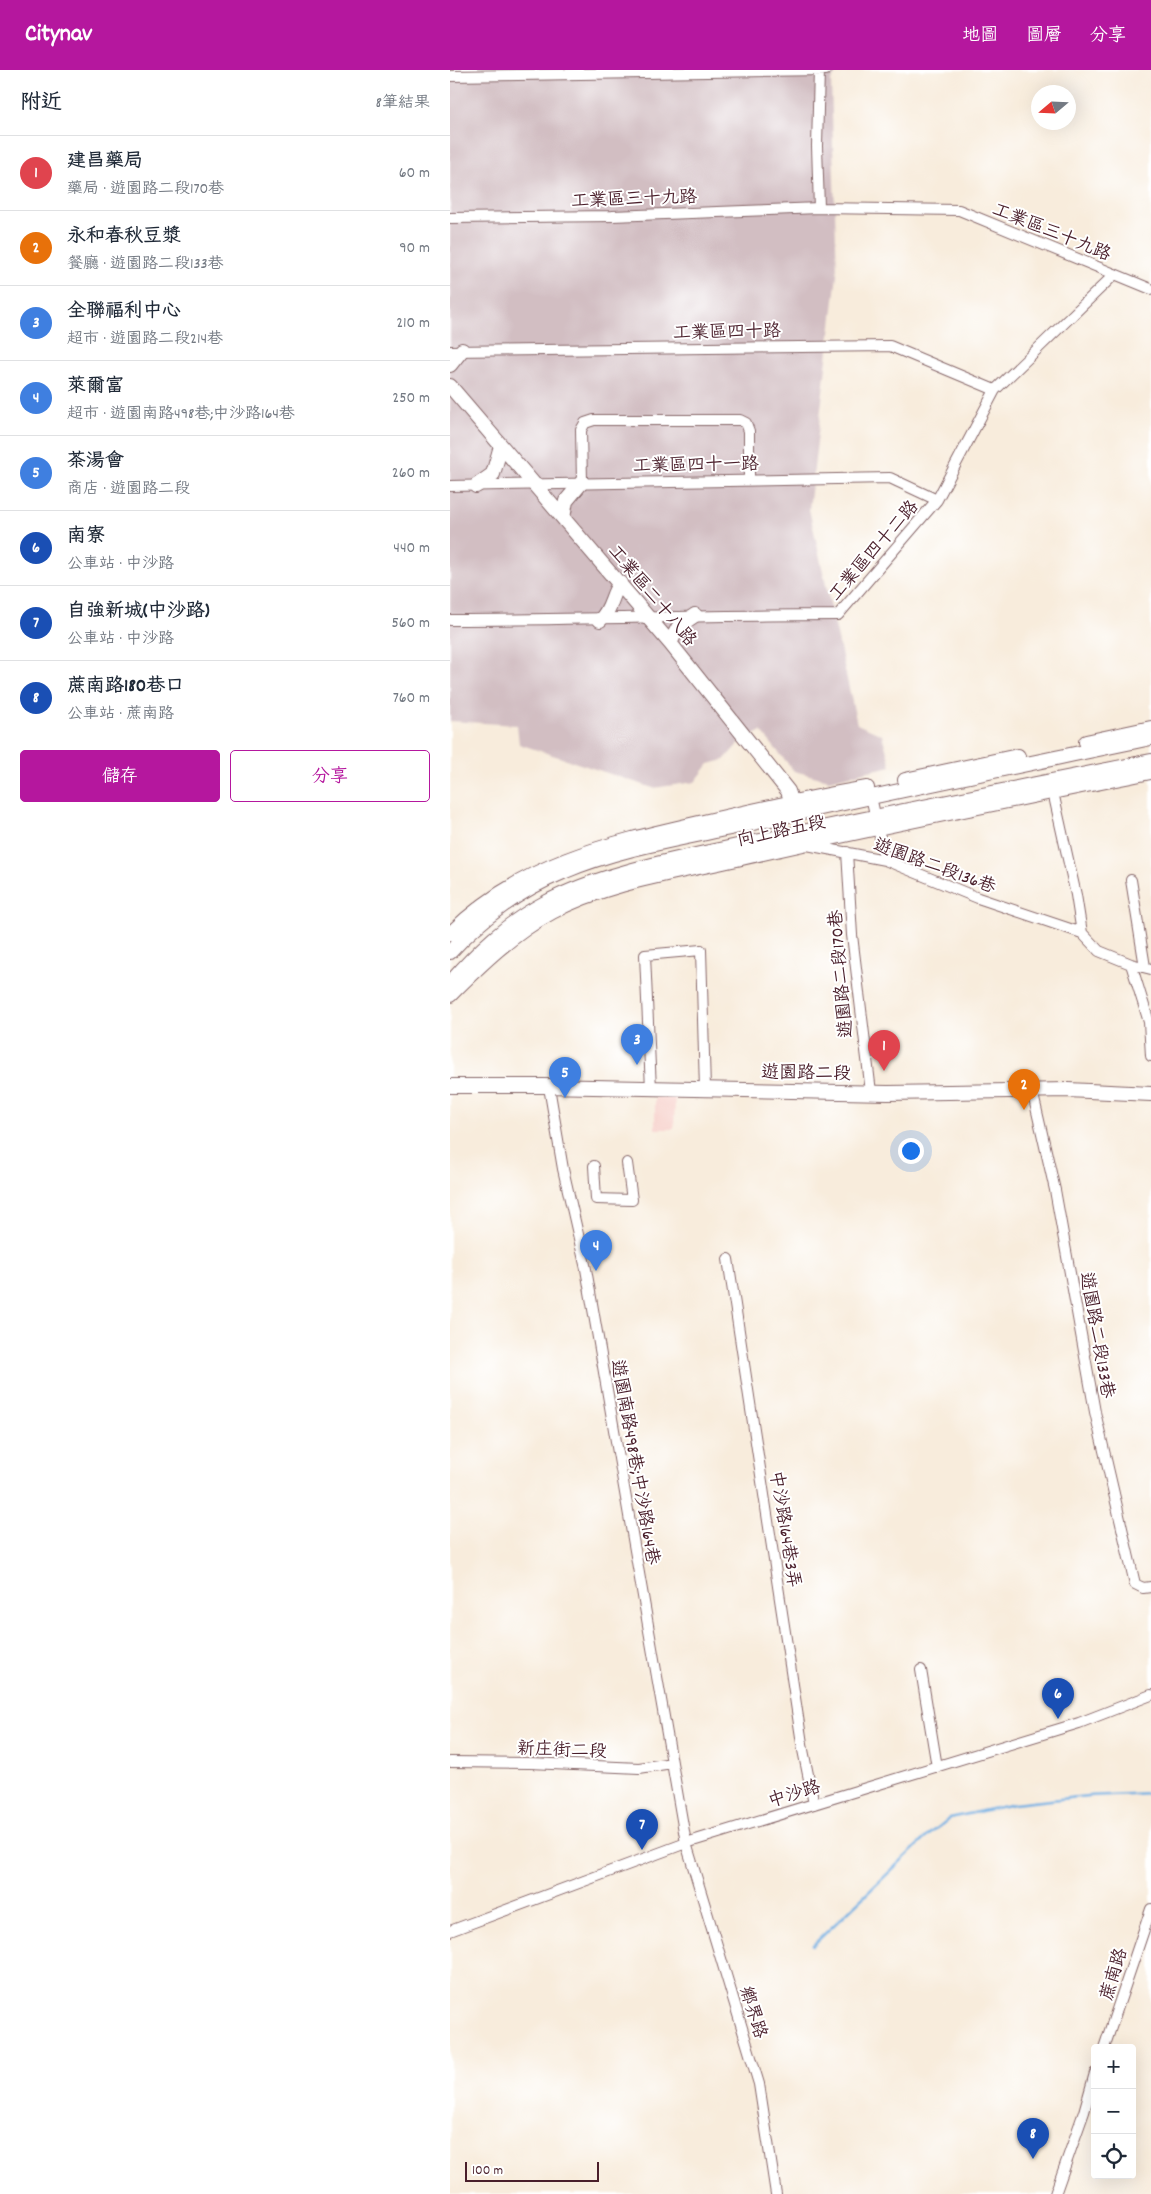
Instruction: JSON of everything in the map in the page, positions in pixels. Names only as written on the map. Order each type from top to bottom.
[{"type":"main road","points":[[450,365],[456,350]]},
{"type":"main road","name":"工業區二十八路","points":[[450,386],[620,582],[788,791],[800,838]]},
{"type":"main road","points":[[476,486],[493,474],[501,446]]},
{"type":"main road","points":[[563,518],[566,501],[582,482]]},
{"type":"main road","points":[[600,620],[609,608],[613,592],[620,582]]},
{"type":"main road","points":[[670,643],[679,626],[695,615]]},
{"type":"main road","name":"向上路五段","points":[[870,792],[1151,728]]},
{"type":"main road","name":"向上路五段","points":[[450,934],[478,910],[519,882],[584,852],[615,842],[1151,738]]},
{"type":"main road","name":"向上路五段","points":[[450,982],[498,934],[546,902],[622,874],[876,822],[1151,761]]},
{"type":"main road","name":"向上路五段","points":[[876,822],[1053,792],[1151,772]]},
{"type":"main road","name":"向上路五段","points":[[450,952],[478,925],[510,901],[562,872],[614,855],[793,808]]},
{"type":"main road","name":"向上路五段","points":[[450,995],[485,960],[528,927],[576,901],[620,886],[800,838]]},
{"type":"main road","name":"遊園路二段","points":[[450,1086],[871,1092],[1032,1090],[1151,1094]]},
{"type":"street","points":[[819,208],[817,146],[820,70]]},
{"type":"street","points":[[450,76],[826,70]]},
{"type":"street","name":"工業區三十九路","points":[[450,218],[612,216],[819,208],[959,210],[1151,289]]},
{"type":"street","name":"工業區四十二路","points":[[450,620],[600,620],[695,615],[838,615],[938,500],[995,390],[1115,274]]},
{"type":"street","name":"工業區四十路","points":[[456,350],[890,346],[995,390]]},
{"type":"street","points":[[582,482],[581,430],[585,423],[594,420],[740,420],[746,423],[749,431],[749,480]]},
{"type":"street","name":"工業區四十一路","points":[[450,486],[582,482],[890,478],[938,500]]},
{"type":"street","points":[[870,792],[885,860]]},
{"type":"street","points":[[1053,792],[1076,895],[1082,933],[1099,951],[1131,964],[1148,968],[1131,880]]},
{"type":"street","name":"遊園路二段136巷","points":[[800,838],[847,852],[885,860],[1028,916],[1082,933]]},
{"type":"street","name":"遊園路二段170巷","points":[[847,852],[852,935],[871,1092]]},
{"type":"street","points":[[651,1089],[645,954],[701,950],[705,1089]]},
{"type":"street","points":[[1131,964],[1149,1022],[1151,1056]]},
{"type":"street","name":"遊園南路498巷;中沙路164巷","points":[[549,1086],[563,1169],[586,1269],[686,1844]]},
{"type":"street","name":"遊園路二段133巷","points":[[1032,1090],[1055,1190],[1095,1412],[1135,1584],[1143,1588],[1151,1587]]},
{"type":"street","points":[[594,1166],[596,1199],[632,1200],[627,1163]]},
{"type":"street","name":"中沙路164巷3弄","points":[[728,1259],[803,1750],[814,1804]]},
{"type":"street","points":[[921,1670],[937,1767]]},
{"type":"street","name":"中沙路","points":[[450,1931],[686,1844],[1079,1723],[1151,1695]]},
{"type":"street","name":"新庄街二段","points":[[450,1762],[530,1763],[639,1768],[672,1763]]},
{"type":"street","name":"鄉界路","points":[[686,1844],[759,2084],[776,2194]]},
{"type":"street","name":"蔗南路","points":[[1105,2044],[1151,1909]]},
{"type":"street","points":[[1055,2194],[1091,2087]]},
{"type":"shaded area","points":[[450,70],[838,70],[831,81],[837,275],[809,509],[857,724],[882,735],[891,766],[829,780],[794,771],[761,731],[739,743],[724,760],[709,764],[695,782],[653,788],[519,744],[517,725],[450,721]]},
{"type":"shaded area","points":[[655,1093],[675,1094],[674,1129],[655,1129]]},
{"type":"waterway","points":[[813,1945],[923,1840],[950,1818],[1014,1804],[1088,1796],[1151,1793]]},
{"type":"place","name":"全聯福利中心","points":[[637,1065]]},
{"type":"place","name":"建昌藥局","points":[[884,1071]]},
{"type":"place","name":"茶湯會","points":[[565,1098]]},
{"type":"place","name":"永和春秋豆漿","points":[[1024,1110]]},
{"type":"place","name":"萊爾富","points":[[596,1271]]},
{"type":"place","name":"南寮","points":[[1058,1719]]},
{"type":"place","name":"自強新城(中沙路)","points":[[642,1850]]},
{"type":"place","name":"蔗南路180巷口","points":[[1033,2159]]}]
